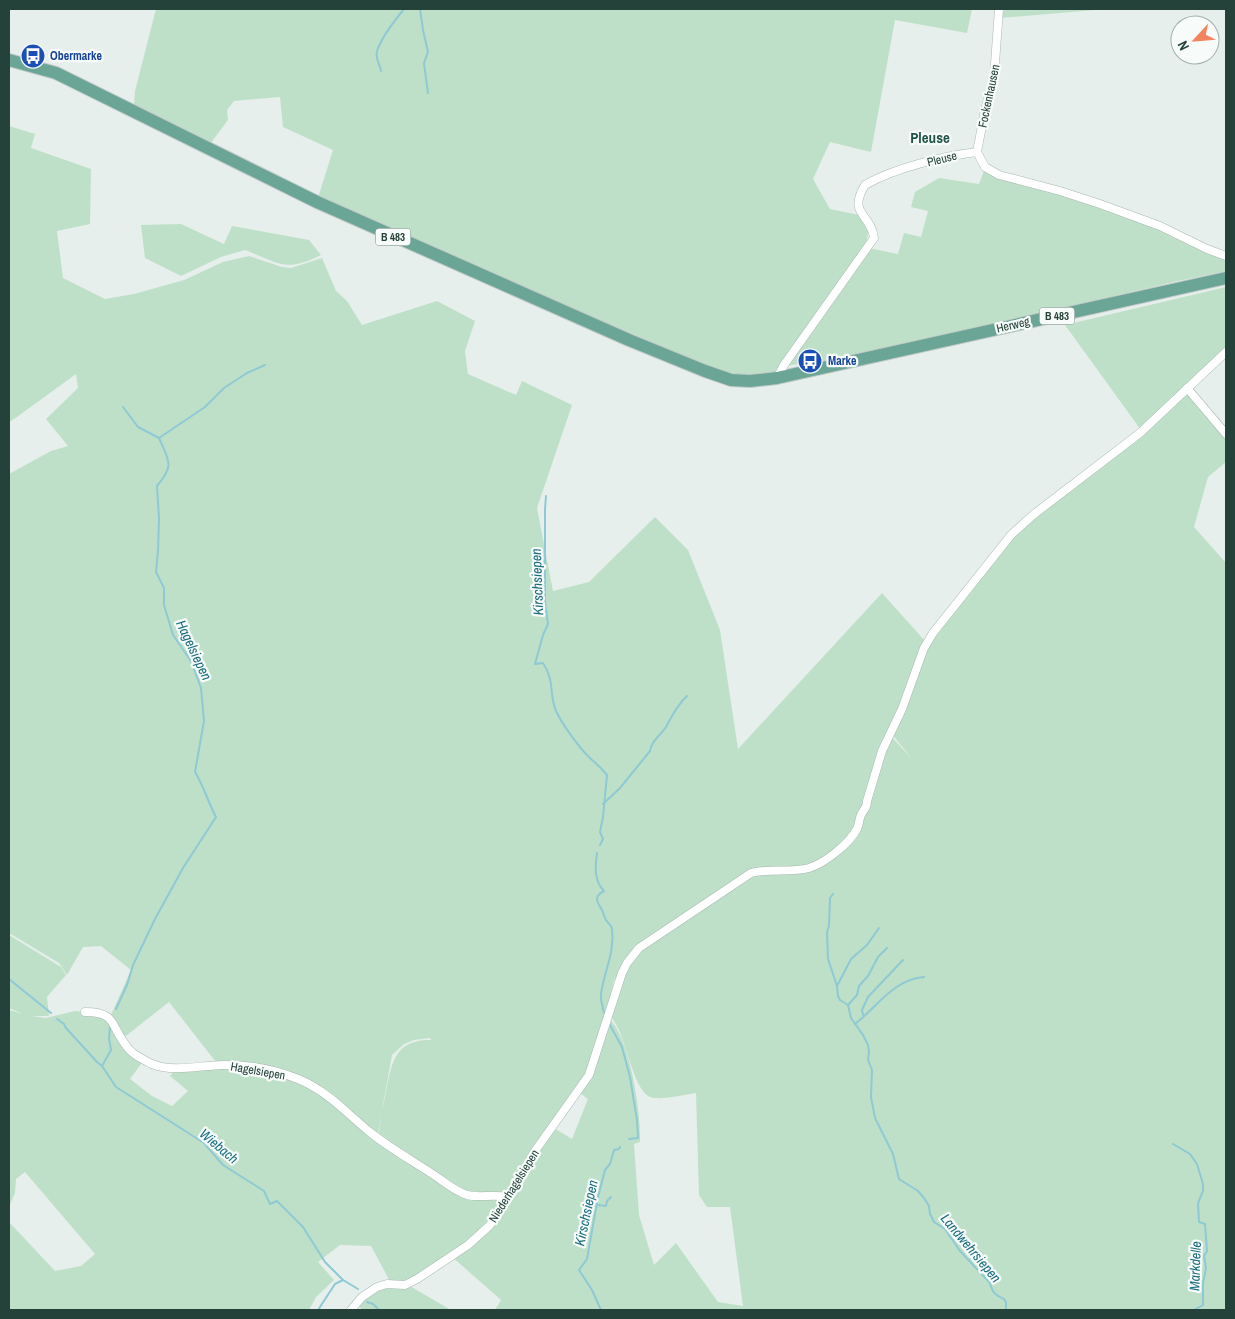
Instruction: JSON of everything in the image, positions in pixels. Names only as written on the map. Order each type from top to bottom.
[{"type":"main road","name":"B 483","points":[[9,60],[56,74],[316,202],[567,314],[637,343],[730,380],[750,381],[777,378]]},
{"type":"main road","name":"Herweg","points":[[777,378],[1226,278]]},
{"type":"street","name":"Fockenhausen","points":[[977,152],[994,77],[999,9]]},
{"type":"street","points":[[977,152],[985,167],[999,175],[1060,191],[1109,207],[1160,226],[1226,256]]},
{"type":"street","name":"Pleuse","points":[[777,378],[784,365],[874,238],[858,204],[865,185],[887,175],[934,160],[977,152]]},
{"type":"street","name":"Niederhagelsiepen","points":[[351,1310],[362,1297],[377,1287],[386,1284],[405,1284],[417,1280],[468,1245],[489,1226],[534,1151],[589,1075],[612,998],[627,963],[639,948],[751,873],[759,870],[810,868],[836,852],[850,840],[866,809],[882,751],[902,709],[920,657],[933,633],[1011,535],[1133,438],[1226,352]]},
{"type":"street","points":[[1187,388],[1226,434]]},
{"type":"street","name":"Hagelsiepen","points":[[85,1012],[99,1012],[110,1017],[130,1051],[155,1065],[180,1067],[232,1066],[276,1072],[301,1080],[326,1094],[377,1138],[453,1188],[467,1195],[497,1194],[508,1197]]},
{"type":"green space","points":[[156,9],[972,9],[967,33],[895,20],[871,152],[830,142],[813,179],[830,209],[859,215],[868,232],[866,247],[775,373],[739,376],[708,366],[388,230],[318,198],[333,150],[283,127],[280,97],[234,101],[227,110],[228,120],[210,144],[134,106],[135,91]]},
{"type":"green space","points":[[1006,9],[1107,9],[1000,18]]},
{"type":"green space","points":[[9,126],[35,134],[31,148],[91,169],[90,224],[57,231],[63,278],[105,299],[134,294],[184,280],[223,262],[249,256],[282,267],[291,268],[322,258],[336,291],[347,301],[362,325],[437,301],[475,321],[465,351],[468,374],[516,395],[522,381],[572,405],[537,508],[553,591],[589,582],[655,517],[688,550],[720,630],[738,749],[882,593],[925,641],[888,734],[912,759],[891,733],[926,643],[957,608],[987,565],[1011,538],[1051,503],[1147,429],[1188,391],[1226,436],[1226,462],[1208,477],[1194,527],[1226,563],[1226,1310],[495,1310],[501,1300],[451,1256],[469,1245],[490,1228],[510,1197],[535,1151],[554,1128],[572,1139],[588,1099],[580,1093],[590,1075],[608,1017],[616,1027],[622,1041],[633,1076],[640,1129],[640,1142],[634,1144],[639,1215],[654,1265],[676,1243],[718,1302],[743,1306],[730,1207],[707,1207],[699,1195],[696,1093],[659,1098],[646,1094],[635,1075],[621,1035],[609,1015],[623,975],[633,958],[648,943],[752,874],[810,869],[824,861],[823,859],[813,866],[801,869],[762,869],[747,872],[637,947],[614,980],[606,1015],[588,1075],[534,1150],[508,1195],[491,1193],[467,1194],[453,1187],[378,1138],[382,1113],[377,1139],[464,1195],[506,1198],[489,1225],[479,1235],[417,1278],[406,1283],[391,1283],[371,1246],[340,1245],[318,1262],[334,1280],[316,1297],[309,1310],[9,1310],[9,1222],[55,1271],[81,1266],[95,1254],[25,1172],[16,1179],[15,1193],[9,1207],[9,1010],[23,1014],[9,1008],[9,935],[61,967],[66,975],[47,997],[49,1016],[32,1016],[46,1018],[75,1011],[102,1014],[109,1018],[130,1052],[144,1060],[130,1079],[152,1096],[172,1106],[188,1091],[170,1076],[176,1068],[219,1066],[169,1002],[122,1039],[110,1017],[131,970],[101,946],[83,947],[67,975],[59,963],[9,933],[9,474],[51,451],[68,446],[46,419],[78,388],[76,374],[9,422]],"holes":[[[430,1038],[431,1040],[415,1042],[399,1052],[391,1070],[382,1110],[392,1055],[404,1044],[414,1040]]]},
{"type":"green space","points":[[985,168],[1135,218],[1226,258],[1226,271],[896,348],[785,366],[868,248],[898,254],[904,233],[921,237],[928,211],[911,207],[915,192],[939,178],[979,184]]},
{"type":"green space","points":[[181,224],[224,244],[232,226],[309,240],[321,255],[299,264],[290,265],[274,262],[245,250],[221,257],[181,276],[145,258],[141,225]]},
{"type":"green space","points":[[1226,287],[1226,350],[1141,430],[1065,325]]},
{"type":"green space","points":[[408,1285],[451,1310],[362,1310],[357,1303],[377,1288]]},
{"type":"waterway","points":[[381,71],[377,59],[377,51],[385,35],[404,9]]},
{"type":"waterway","points":[[420,9],[428,52],[424,63],[428,93]]},
{"type":"waterway","name":"Hagelsiepen","points":[[116,1009],[127,985],[133,965],[155,919],[183,868],[216,817],[195,772],[204,721],[201,688],[191,661],[173,635],[164,605],[164,588],[156,572],[159,519],[157,486],[168,468],[168,458],[159,438],[205,407],[224,388],[247,373],[265,365]]},
{"type":"waterway","points":[[123,407],[138,427],[159,438]]},
{"type":"waterway","name":"Kirschsiepen","points":[[546,496],[545,602],[548,624],[535,664],[543,663],[547,670],[551,682],[554,705],[562,723],[582,749],[607,775],[600,832],[603,839],[600,845]]},
{"type":"waterway","points":[[603,804],[620,788],[650,751],[654,741],[664,730],[683,699],[687,696]]},
{"type":"waterway","name":"Kirschsiepen","points":[[597,853],[597,878],[604,891],[600,893],[597,900],[605,919],[612,927],[613,938],[601,994],[604,1013]]},
{"type":"waterway","name":"Landwehrsiepen","points":[[833,894],[830,898],[827,932],[828,959],[837,986],[838,996],[840,1000],[848,1005],[851,1018],[868,1045],[868,1060],[872,1070],[871,1097],[875,1118],[893,1154],[899,1179],[918,1191],[924,1198],[929,1206],[934,1222],[945,1229],[960,1251],[990,1283],[994,1293],[1004,1299],[1006,1310]]},
{"type":"waterway","points":[[837,986],[851,959],[867,945],[879,928]]},
{"type":"waterway","points":[[848,1005],[857,995],[859,986],[868,976],[878,957],[887,948]]},
{"type":"waterway","points":[[863,1015],[862,1010],[868,997],[903,960]]},
{"type":"waterway","points":[[855,1024],[895,988],[913,979],[924,977]]},
{"type":"waterway","name":"Wiebach","points":[[9,979],[51,1013]]},
{"type":"waterway","name":"Wiebach","points":[[57,1019],[64,1024],[102,1066],[116,1087],[204,1143],[223,1165],[264,1191],[270,1204],[277,1201],[303,1227],[325,1262],[343,1280],[358,1289]]},
{"type":"waterway","name":"Kirschsiepen","points":[[610,1025],[622,1047],[630,1077],[638,1138],[629,1139]]},
{"type":"waterway","name":"Hagelsiepen","points":[[102,1066],[111,1050],[109,1039],[110,1026]]},
{"type":"waterway","name":"Markdelle","points":[[1173,1144],[1190,1154],[1197,1164],[1203,1184],[1203,1191],[1198,1203],[1199,1222],[1205,1224],[1207,1251],[1204,1256],[1206,1268],[1203,1283],[1203,1305],[1194,1310]]},
{"type":"waterway","name":"Kirschsiepen","points":[[601,1310],[592,1290],[579,1270],[587,1259],[598,1197],[605,1170],[610,1164],[614,1150],[620,1147]]},
{"type":"waterway","points":[[598,1205],[606,1206],[607,1201],[611,1197]]},
{"type":"waterway","points":[[318,1310],[335,1284],[343,1280]]},
{"type":"waterway","name":"Wiebach","points":[[367,1302],[373,1304],[379,1310]]},
{"type":"place","name":"Obermarke","points":[[33,56]]},
{"type":"place","name":"Marke","points":[[810,361]]},
{"type":"district","name":"Pleuse","points":[[930,138]]}]
